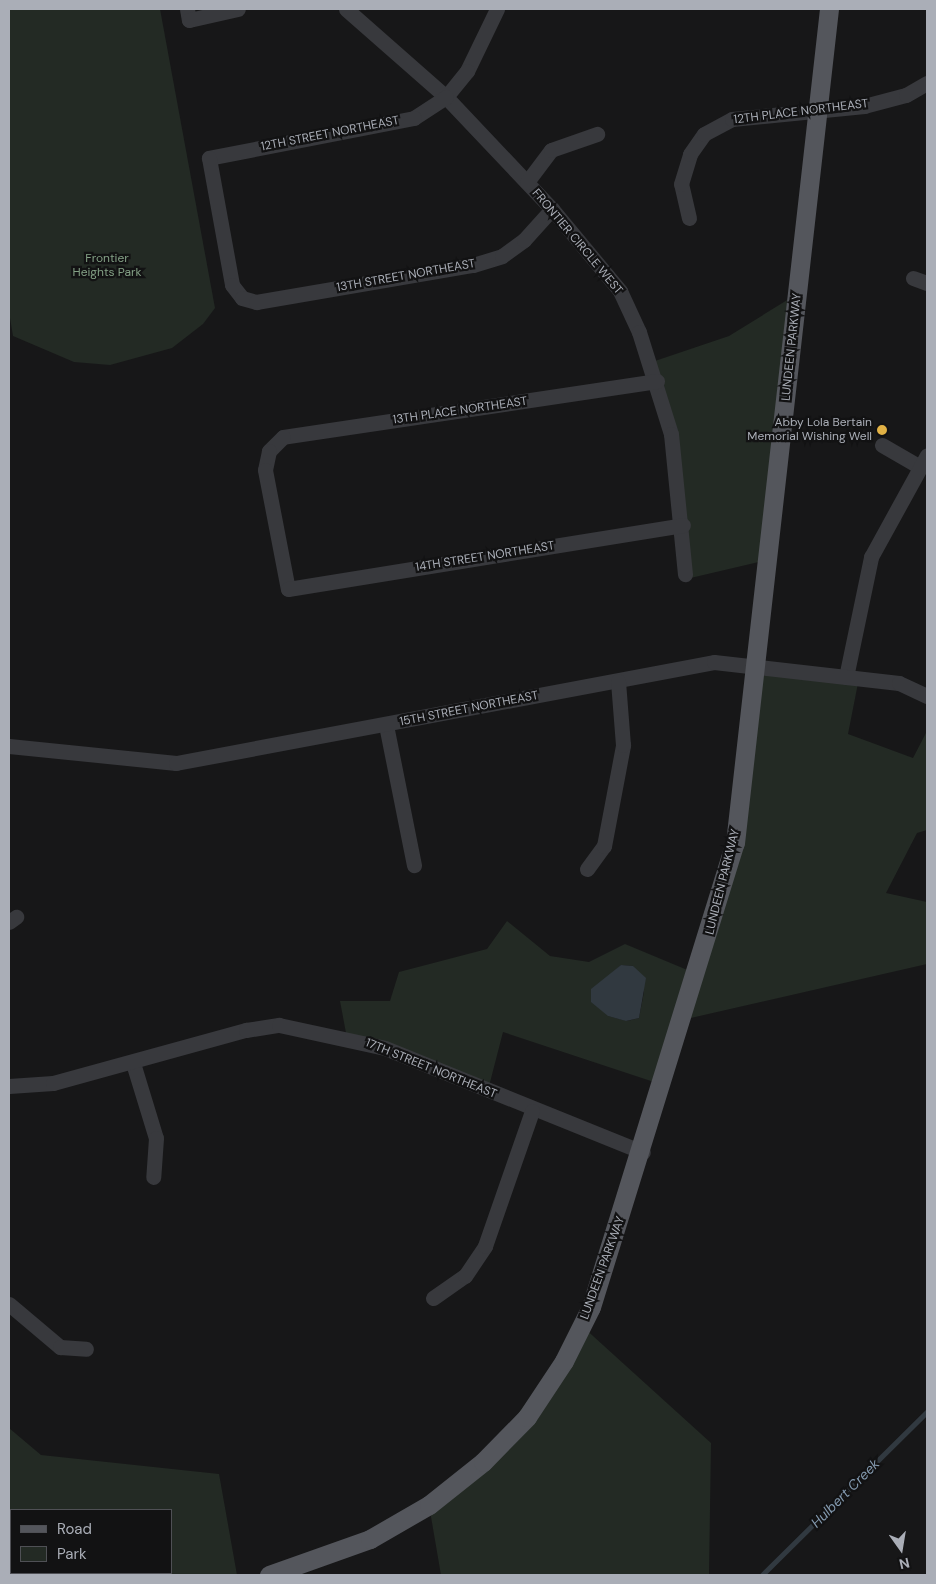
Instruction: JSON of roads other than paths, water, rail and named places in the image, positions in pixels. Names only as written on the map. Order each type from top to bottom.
[{"type":"main road","name":"LUNDEEN PARKWAY","points":[[269,1575],[370,1539],[429,1505],[483,1462],[527,1417],[564,1361],[591,1307],[643,1152],[735,843],[819,112],[829,9]]},
{"type":"street","points":[[187,9],[189,20],[238,9]]},
{"type":"street","name":"FRONTIER CIRCLE WEST","points":[[346,9],[446,97],[552,209],[620,292],[657,381],[671,434],[683,525],[685,574]]},
{"type":"street","points":[[446,97],[485,39],[496,9]]},
{"type":"street","name":"12TH PLACE NORTHEAST","points":[[689,218],[681,184],[690,154],[704,134],[732,119],[819,112],[872,104],[927,83]]},
{"type":"street","name":"12TH STREET NORTHEAST","points":[[242,298],[232,286],[209,158],[414,118],[446,97]]},
{"type":"street","points":[[527,182],[552,150],[597,134]]},
{"type":"street","name":"13TH STREET NORTHEAST","points":[[242,298],[256,302],[473,265],[510,251],[552,209]]},
{"type":"street","points":[[913,278],[927,283]]},
{"type":"street","name":"13TH PLACE NORTHEAST","points":[[288,589],[265,470],[269,451],[283,437],[657,381]]},
{"type":"street","points":[[846,676],[870,557],[923,461],[882,444]]},
{"type":"street","name":"14TH STREET NORTHEAST","points":[[288,589],[683,525]]},
{"type":"street","name":"15TH STREET NORTHEAST","points":[[9,746],[176,762],[386,725],[714,662],[899,683],[927,696]]},
{"type":"street","points":[[587,869],[604,846],[623,745],[618,681]]},
{"type":"street","points":[[386,725],[414,865]]},
{"type":"street","name":"17TH STREET NORTHEAST","points":[[9,1086],[53,1083],[133,1063],[246,1030],[288,1026],[384,1048],[532,1111],[643,1152]]},
{"type":"street","points":[[133,1063],[156,1138],[153,1177]]},
{"type":"street","points":[[433,1298],[465,1276],[485,1246],[532,1111]]},
{"type":"street","points":[[9,1304],[60,1347],[86,1349]]},
{"type":"waterway","name":"Hulbert Creek","points":[[762,1575],[927,1412]]},
{"type":"place","name":"Abby Lola Bertain Memorial Wishing Well","points":[[882,430]]},
{"type":"park label","name":"Frontier Heights Park","points":[[107,266]]}]
